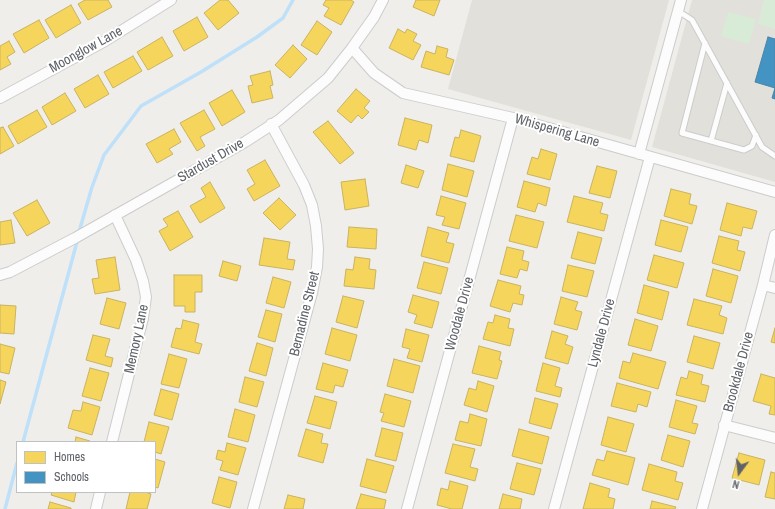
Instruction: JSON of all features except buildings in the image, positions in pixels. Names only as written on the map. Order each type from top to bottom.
[{"type":"street","name":"Moonglow Lane","points":[[0,98],[105,41],[172,0]]},
{"type":"street","name":"Stardust Drive","points":[[0,275],[10,272],[53,250],[245,142],[279,120],[328,78],[374,18],[383,0]]},
{"type":"street","points":[[639,154],[681,0]]},
{"type":"street","name":"Whispering Lane","points":[[352,48],[374,73],[403,93],[513,118],[775,192]]},
{"type":"street","name":"Woodale Drive","points":[[407,509],[513,118]]},
{"type":"street","name":"Bernadine Street","points":[[253,509],[312,293],[317,267],[318,249],[312,205],[304,185],[271,124]]},
{"type":"street","name":"Lyndale Drive","points":[[554,509],[650,157]]},
{"type":"street","name":"Memory Lane","points":[[112,441],[143,318],[146,297],[144,281],[136,260],[114,216]]},
{"type":"street","name":"Brookdale Drive","points":[[702,509],[763,285],[775,235]]},
{"type":"street","points":[[763,285],[775,288]]},
{"type":"street","points":[[724,425],[775,438]]},
{"type":"street","points":[[96,509],[100,493]]},
{"type":"lane","points":[[678,11],[692,20],[762,147],[775,156]]},
{"type":"lane","points":[[705,43],[682,133],[744,150],[752,146],[756,135]]},
{"type":"lane","points":[[711,141],[727,83]]},
{"type":"shaded area","points":[[472,0],[669,0],[631,140],[448,89]]},
{"type":"shaded area","points":[[692,0],[775,0],[775,182],[652,147]]},
{"type":"green space","points":[[764,0],[775,0],[775,29],[758,24]]},
{"type":"green space","points":[[728,12],[756,19],[749,44],[721,36]]},
{"type":"waterway","points":[[79,232],[92,187],[104,155],[141,106],[201,72],[257,37],[283,18],[293,0]]},
{"type":"waterway","points":[[23,441],[78,238]]},
{"type":"waterway","points":[[5,509],[16,467]]}]
